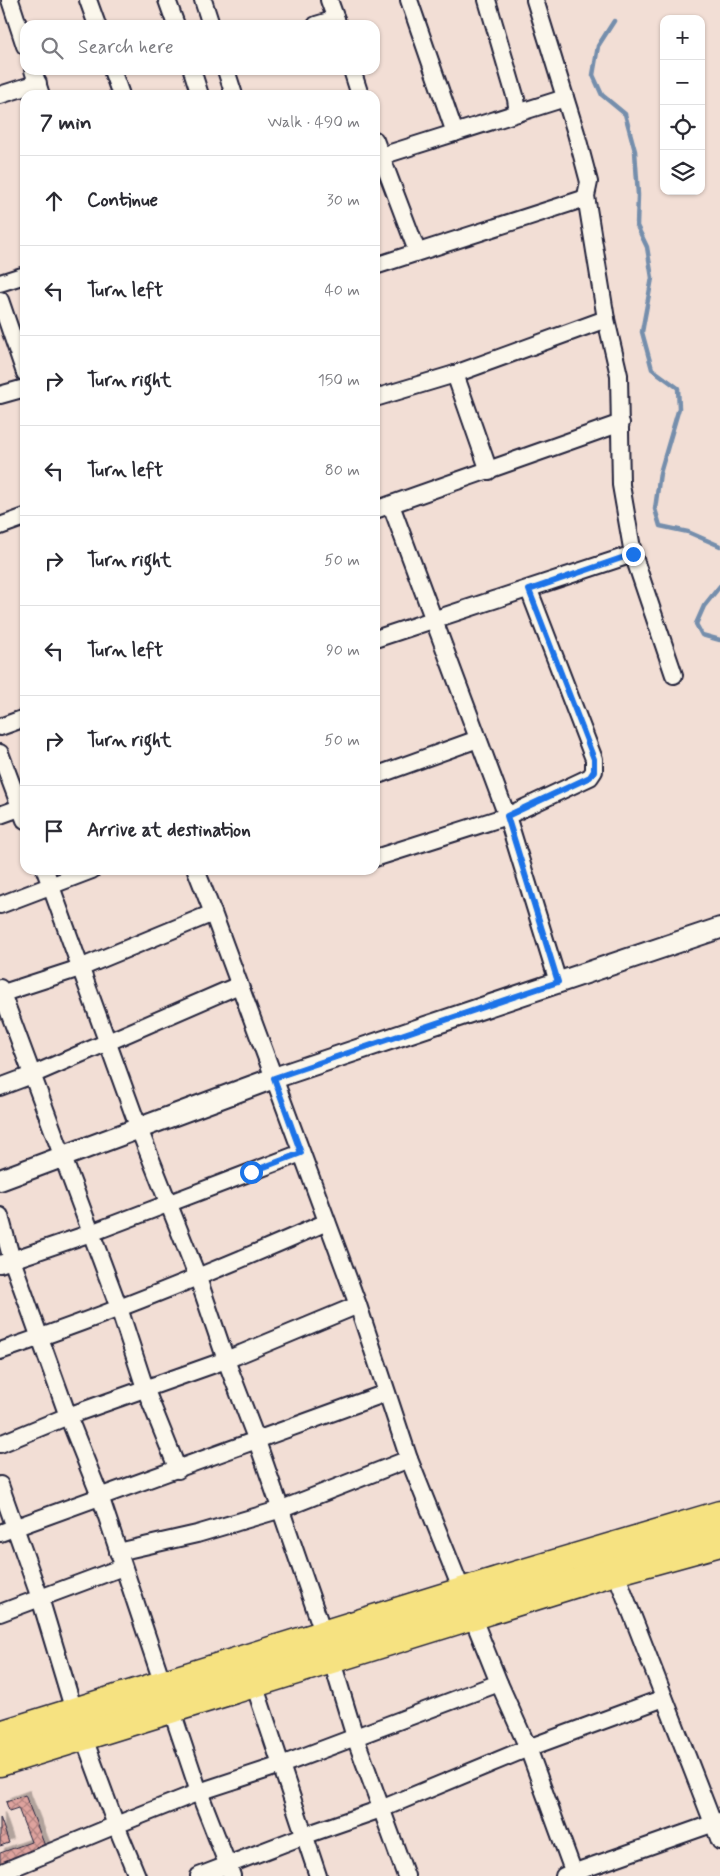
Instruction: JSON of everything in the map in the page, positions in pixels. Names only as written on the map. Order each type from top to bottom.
[{"type":"highway","points":[[0,1762],[162,1684],[472,1617],[720,1514]]},
{"type":"highway","points":[[0,1735],[170,1710],[254,1684],[327,1648],[463,1592],[611,1559],[720,1542]]},
{"type":"street","points":[[10,0],[20,31]]},
{"type":"street","points":[[88,0],[95,20]]},
{"type":"street","points":[[167,0],[174,20]]},
{"type":"street","points":[[203,0],[209,20]]},
{"type":"street","points":[[329,0],[336,20]]},
{"type":"street","points":[[409,0],[455,133]]},
{"type":"street","points":[[487,0],[516,99],[518,113]]},
{"type":"street","points":[[535,0],[589,182],[586,196],[606,319],[619,375],[621,485],[633,554],[674,675]]},
{"type":"street","points":[[114,75],[119,90]]},
{"type":"street","points":[[194,75],[198,90]]},
{"type":"street","points":[[228,75],[232,90]]},
{"type":"street","points":[[354,75],[358,90]]},
{"type":"street","points":[[0,95],[37,83]]},
{"type":"street","points":[[380,157],[565,98]]},
{"type":"street","points":[[380,163],[417,251]]},
{"type":"street","points":[[380,264],[586,198],[586,196]]},
{"type":"street","points":[[0,283],[20,277]]},
{"type":"street","points":[[0,300],[20,358]]},
{"type":"street","points":[[380,396],[455,374],[606,319]]},
{"type":"street","points":[[455,374],[489,471]]},
{"type":"street","points":[[0,396],[20,390]]},
{"type":"street","points":[[380,508],[621,423]]},
{"type":"street","points":[[391,505],[436,620],[507,816],[558,982]]},
{"type":"street","points":[[0,526],[20,519]]},
{"type":"street","points":[[380,637],[529,590],[633,554]]},
{"type":"street","points":[[380,856],[507,816],[590,777],[594,771],[594,759],[529,590]]},
{"type":"street","points":[[0,727],[20,720]]},
{"type":"street","points":[[380,774],[478,739]]},
{"type":"street","points":[[0,753],[20,803]]},
{"type":"street","points":[[0,815],[20,812]]},
{"type":"street","points":[[47,875],[138,1129],[198,1278],[226,1360],[282,1509],[355,1738],[406,1876]]},
{"type":"street","points":[[0,905],[79,875]]},
{"type":"street","points":[[198,875],[358,1305],[409,1459],[472,1617],[528,1748],[570,1875],[717,1822]]},
{"type":"street","points":[[178,1470],[145,1388],[119,1308],[1,992],[80,968],[213,913]]},
{"type":"street","points":[[0,1180],[274,1078],[720,928]]},
{"type":"street","points":[[0,1087],[32,1076],[239,985]]},
{"type":"street","points":[[6,1262],[91,1233],[301,1153]]},
{"type":"street","points":[[0,1216],[6,1262],[41,1338],[68,1416],[100,1496],[170,1710],[199,1792],[230,1870]]},
{"type":"street","points":[[0,1351],[41,1338],[198,1278],[327,1222]]},
{"type":"street","points":[[0,1444],[68,1416],[226,1360],[358,1305]]},
{"type":"street","points":[[7,1530],[178,1470],[386,1393]]},
{"type":"street","points":[[0,1612],[40,1598],[120,1560],[197,1534],[282,1509],[409,1459]]},
{"type":"street","points":[[0,1485],[7,1530],[40,1598],[79,1724],[137,1876]]},
{"type":"street","points":[[611,1559],[664,1698],[717,1822],[720,1841]]},
{"type":"street","points":[[0,1873],[199,1792],[281,1765],[500,1683]]},
{"type":"street","points":[[254,1684],[303,1836],[318,1876]]},
{"type":"street","points":[[199,1876],[230,1870],[303,1836],[381,1809],[528,1748],[664,1698]]},
{"type":"building","points":[[25,1795],[47,1851],[0,1869],[0,1853],[31,1842],[18,1808],[9,1811],[6,1802]]},
{"type":"building","points":[[0,1817],[9,1843],[0,1846]]},
{"type":"waterway","points":[[614,21],[598,46],[593,75],[602,95],[625,114],[635,151],[638,195],[637,226],[647,247],[652,278],[642,332],[652,369],[678,388],[679,408],[660,473],[655,509],[660,526],[688,532],[720,546]]},
{"type":"waterway","points":[[720,586],[704,606],[696,624],[702,635],[720,640]]},
{"type":"route","points":[[251,1172],[301,1153],[274,1078],[558,982],[507,816],[590,777],[594,771],[594,759],[529,590],[633,554]]}]
